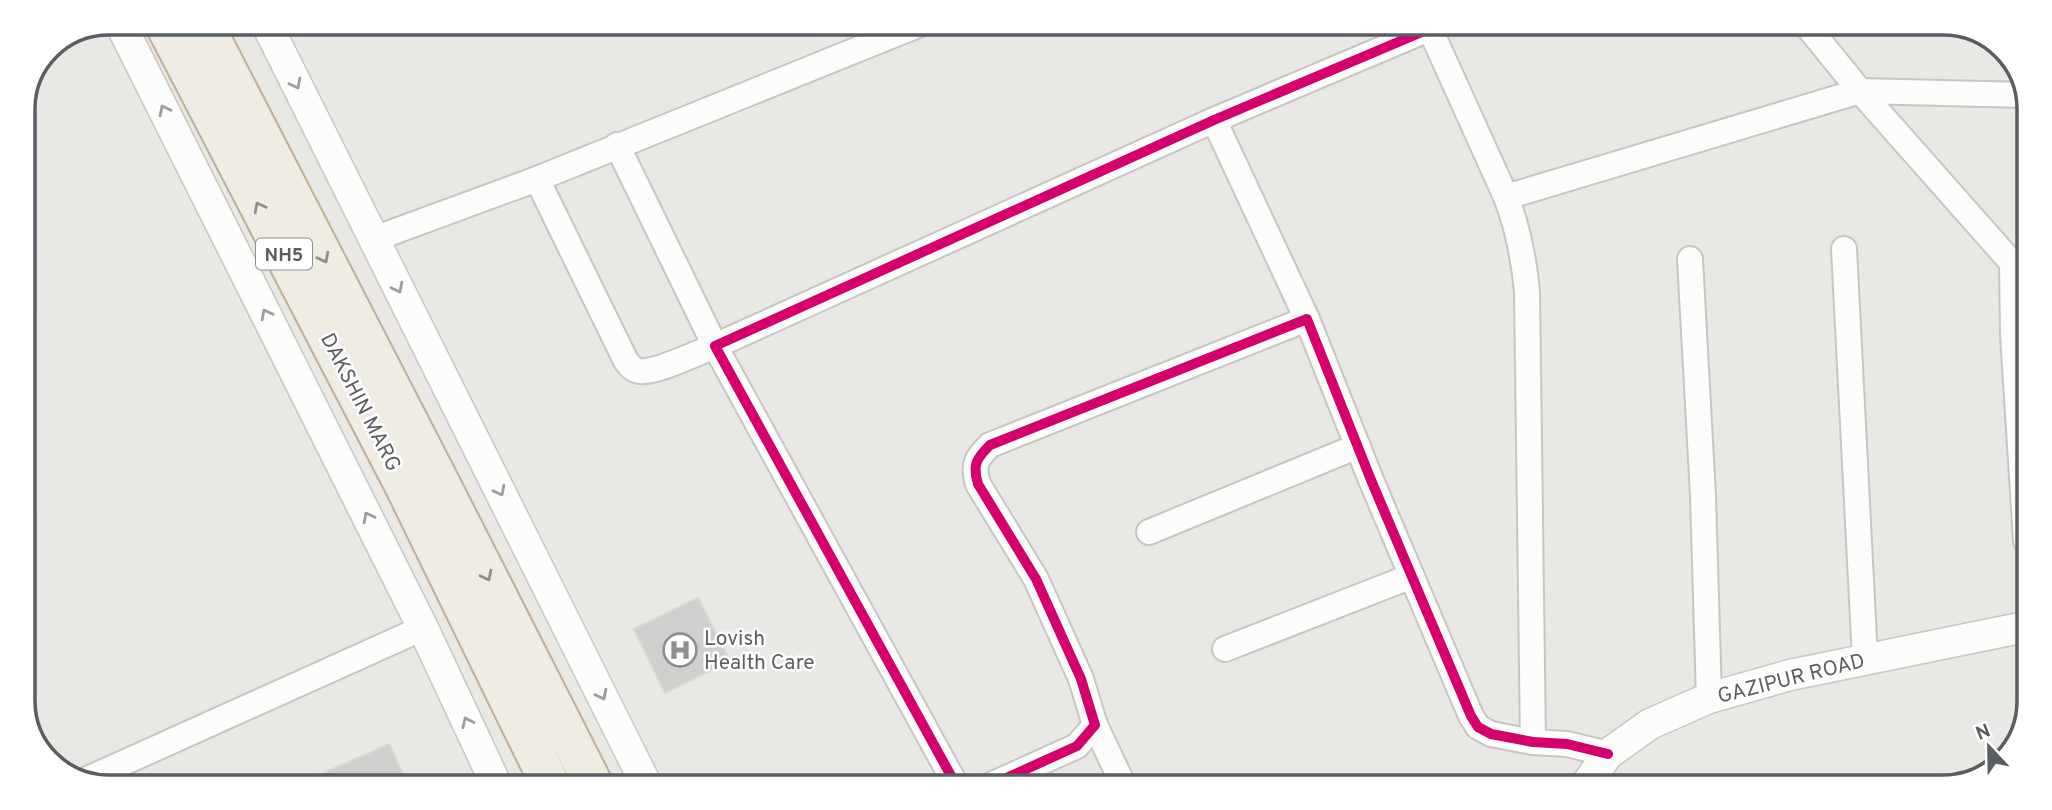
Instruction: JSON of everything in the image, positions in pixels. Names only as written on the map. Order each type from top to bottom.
[{"type":"highway","name":"DAKSHIN MARG","points":[[171,35],[419,478],[546,775]]},
{"type":"highway","name":"NH5","points":[[209,35],[419,478],[588,775]]},
{"type":"street","points":[[126,35],[423,628],[492,775]]},
{"type":"street","points":[[272,35],[642,775]]},
{"type":"street","points":[[374,239],[537,178],[893,35]]},
{"type":"street","points":[[537,178],[626,361],[633,369],[642,372],[715,346],[1213,120],[1414,35]]},
{"type":"street","points":[[1436,35],[1513,213],[1523,255],[1527,292],[1533,742]]},
{"type":"street","points":[[1814,35],[1860,91],[2017,268]]},
{"type":"street","points":[[1506,197],[1860,91],[2016,95]]},
{"type":"street","points":[[1213,120],[1307,319],[1471,716],[1478,727],[1491,734],[1533,742],[1567,744],[1608,754]]},
{"type":"street","points":[[617,145],[715,346],[951,775]]},
{"type":"street","points":[[1844,249],[1865,659]]},
{"type":"street","points":[[1690,259],[1703,496],[1709,698]]},
{"type":"street","points":[[2012,262],[2017,398]]},
{"type":"street","points":[[1119,775],[1095,725],[1081,679],[1036,579],[978,484],[974,472],[978,457],[990,445],[1307,319]]},
{"type":"street","points":[[1149,532],[1358,446]]},
{"type":"street","points":[[1225,649],[1412,576]]},
{"type":"street","points":[[114,775],[423,628]]},
{"type":"street","name":"GAZIPUR ROAD","points":[[1593,775],[1608,754],[1650,724],[1709,698],[1790,675],[2017,629]]},
{"type":"street","points":[[1013,775],[1077,746],[1095,725]]},
{"type":"building","points":[[698,598],[730,661],[665,693],[634,629]]},
{"type":"building","points":[[389,744],[403,775],[319,775]]},
{"type":"cycle path","points":[[951,775],[715,346],[1214,120],[1415,35]]},
{"type":"cycle path","points":[[1013,775],[1077,746],[1095,725],[1081,679],[1036,579],[978,484],[976,466],[979,458],[990,445],[1307,319],[1371,480],[1478,727],[1491,734],[1533,742],[1567,744],[1608,754]]},
{"type":"place","name":"Lovish Health Care","points":[[680,650]]}]
